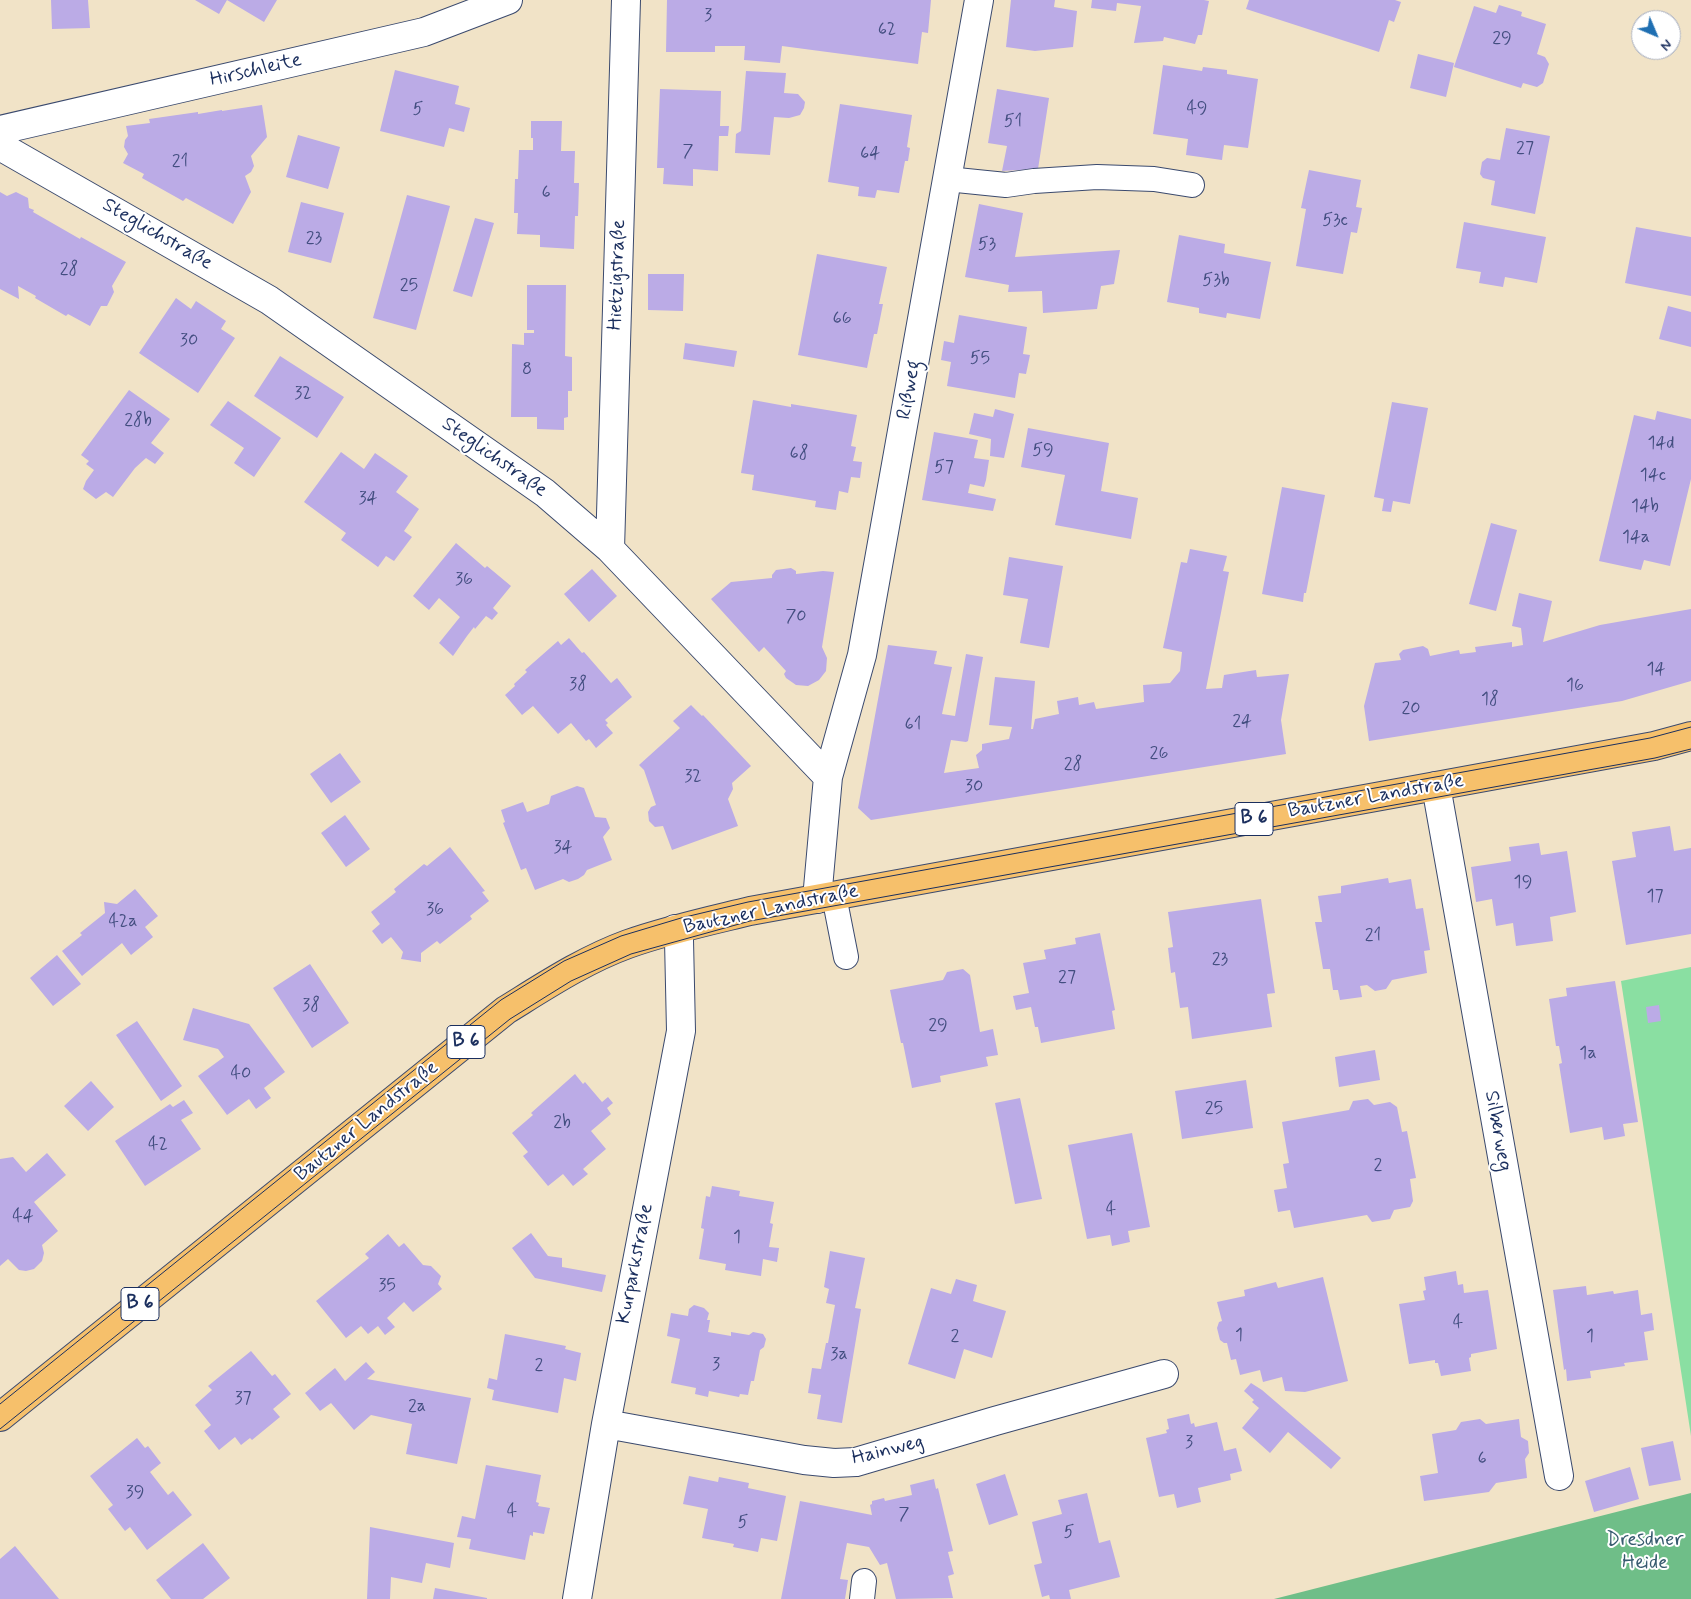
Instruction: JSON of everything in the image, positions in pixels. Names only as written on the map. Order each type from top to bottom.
[{"type":"main road","name":"Bautzner Landstraße","points":[[0,1417],[506,1010],[568,971],[626,945],[675,929],[750,911],[1654,746],[1691,736]]},
{"type":"street","name":"Hirschleite","points":[[0,130],[424,32],[508,0]]},
{"type":"street","name":"Hietzigstraße","points":[[610,549],[626,0]]},
{"type":"street","name":"Rißweg","points":[[828,777],[862,655],[979,0]]},
{"type":"street","name":"Steglichstraße","points":[[0,146],[269,300],[545,493],[610,549],[828,777]]},
{"type":"street","points":[[825,898],[828,777]]},
{"type":"street","name":"Silberweg","points":[[1436,786],[1560,1476]]},
{"type":"street","name":"Kurparkstraße","points":[[577,1599],[606,1424],[681,1031],[679,940],[675,929]]},
{"type":"street","name":"Hainweg","points":[[606,1424],[804,1460],[834,1463],[856,1462],[1164,1374]]},
{"type":"lane","points":[[947,179],[1006,185],[1034,180],[1097,177],[1154,178],[1192,185]]},
{"type":"lane","points":[[825,898],[846,957]]},
{"type":"green space","points":[[1691,967],[1691,1436],[1621,981]]},
{"type":"green space","name":"Dresdner Heide","points":[[1691,1493],[1691,1599],[1274,1599]]},
{"type":"building","points":[[51,0],[88,0],[90,28],[52,29]]},
{"type":"building","points":[[195,0],[227,0],[219,14]]},
{"type":"building","points":[[227,0],[277,0],[264,22]]},
{"type":"building","points":[[667,0],[931,0],[928,33],[922,32],[918,64],[782,46],[780,63],[744,60],[745,46],[715,46],[715,52],[666,52]]},
{"type":"building","points":[[1011,0],[1055,0],[1054,7],[1077,11],[1073,47],[1035,51],[1006,47]]},
{"type":"building","points":[[1092,0],[1209,1],[1202,35],[1198,35],[1195,44],[1164,37],[1163,41],[1134,43],[1141,6],[1117,3],[1116,11],[1091,8]]},
{"type":"building","points":[[1249,0],[1395,0],[1401,2],[1394,22],[1389,20],[1379,52],[1246,9]]},
{"type":"building","points":[[1499,5],[1522,12],[1521,16],[1546,24],[1537,54],[1545,57],[1549,64],[1543,83],[1537,87],[1523,83],[1521,88],[1454,67],[1474,6],[1496,13]]},
{"type":"building","points":[[1418,54],[1454,63],[1446,97],[1410,88]]},
{"type":"building","points":[[1163,65],[1202,71],[1203,67],[1227,70],[1227,74],[1258,79],[1248,148],[1224,145],[1222,160],[1186,155],[1188,139],[1153,134]]},
{"type":"building","points":[[395,70],[459,86],[455,104],[470,108],[464,132],[449,128],[444,147],[380,131]]},
{"type":"building","points":[[746,71],[786,73],[784,93],[798,94],[805,102],[800,115],[789,118],[774,117],[770,155],[735,153],[736,134],[741,131]]},
{"type":"building","points":[[660,89],[721,91],[720,126],[729,126],[728,136],[719,136],[718,171],[693,169],[693,186],[663,184],[664,168],[657,168]]},
{"type":"building","points":[[997,89],[1049,98],[1038,169],[1002,171],[1007,146],[988,143]]},
{"type":"building","points":[[840,104],[912,115],[907,147],[910,148],[908,161],[905,161],[899,193],[877,190],[875,198],[858,196],[859,187],[828,182]]},
{"type":"building","points":[[262,105],[267,137],[251,156],[254,166],[251,172],[245,176],[251,192],[233,224],[186,198],[183,201],[142,178],[144,174],[123,163],[128,154],[124,147],[128,136],[126,126],[150,123],[149,119]]},
{"type":"building","points":[[531,121],[562,121],[561,151],[575,151],[574,183],[579,183],[574,249],[540,247],[540,235],[517,234],[518,213],[514,213],[515,179],[518,179],[519,150],[533,150]]},
{"type":"building","points":[[1506,128],[1550,136],[1535,214],[1491,205],[1495,181],[1483,178],[1480,174],[1482,162],[1487,158],[1500,160]]},
{"type":"building","points":[[298,135],[340,147],[328,189],[286,177]]},
{"type":"building","points":[[1309,170],[1361,180],[1356,207],[1362,208],[1357,233],[1351,232],[1343,274],[1296,266],[1306,209],[1301,208]]},
{"type":"building","points":[[0,192],[7,196],[16,192],[28,198],[29,208],[34,210],[33,212],[80,239],[81,237],[126,262],[112,286],[114,292],[107,306],[101,306],[90,326],[68,314],[66,316],[18,286],[19,299],[0,289]]},
{"type":"building","points":[[407,195],[450,206],[416,330],[373,318]]},
{"type":"building","points":[[301,202],[344,213],[331,263],[288,252]]},
{"type":"building","points":[[979,204],[1023,213],[1015,257],[1120,250],[1114,284],[1101,286],[1097,309],[1043,313],[1042,291],[1008,292],[1009,285],[965,277]]},
{"type":"building","points":[[475,218],[494,223],[472,297],[453,291]]},
{"type":"building","points":[[1464,222],[1546,237],[1537,283],[1505,277],[1503,287],[1479,283],[1481,272],[1456,268]]},
{"type":"building","points":[[1636,227],[1691,237],[1691,296],[1625,283]]},
{"type":"building","points":[[1179,235],[1225,244],[1224,253],[1271,262],[1260,319],[1227,313],[1226,318],[1199,313],[1199,308],[1167,302]]},
{"type":"building","points":[[817,254],[887,267],[879,304],[883,304],[867,368],[798,355]]},
{"type":"building","points":[[648,274],[684,274],[683,311],[648,310]]},
{"type":"building","points":[[527,285],[566,285],[565,356],[572,357],[572,391],[568,391],[568,417],[564,418],[564,430],[537,429],[537,417],[511,417],[512,344],[524,345],[524,333],[534,333],[534,330],[527,330]]},
{"type":"building","points":[[176,298],[191,309],[196,301],[226,321],[221,329],[235,338],[198,393],[139,353]]},
{"type":"building","points":[[1668,306],[1691,312],[1691,347],[1659,339]]},
{"type":"building","points":[[959,315],[1027,327],[1023,354],[1030,355],[1026,374],[1019,373],[1015,398],[947,386],[951,362],[941,360],[944,341],[954,343]]},
{"type":"building","points":[[685,343],[737,351],[734,367],[683,359]]},
{"type":"building","points":[[280,356],[344,397],[317,438],[254,396]]},
{"type":"building","points":[[129,390],[170,419],[151,443],[164,453],[155,464],[146,458],[135,468],[113,497],[106,492],[96,499],[83,489],[94,470],[86,464],[89,461],[81,455]]},
{"type":"building","points":[[753,400],[791,407],[791,404],[857,415],[851,446],[856,447],[853,461],[862,462],[860,478],[851,477],[848,493],[839,491],[836,510],[815,507],[816,501],[752,490],[754,475],[741,473]]},
{"type":"building","points":[[228,401],[281,438],[254,477],[234,463],[244,448],[210,425]]},
{"type":"building","points":[[1392,402],[1428,408],[1410,504],[1393,501],[1391,512],[1382,511],[1384,499],[1374,497]]},
{"type":"building","points":[[995,409],[1014,414],[1004,458],[990,456],[991,439],[969,434],[974,413],[993,417]]},
{"type":"building","points":[[1657,411],[1691,419],[1691,479],[1670,566],[1644,560],[1641,570],[1599,561],[1634,415],[1655,420]]},
{"type":"building","points":[[1028,428],[1109,443],[1101,491],[1138,498],[1131,539],[1055,525],[1065,475],[1021,467]]},
{"type":"building","points":[[934,432],[978,440],[974,458],[989,460],[986,480],[984,487],[970,484],[968,493],[996,499],[993,511],[922,500]]},
{"type":"building","points":[[341,452],[364,469],[375,453],[408,476],[396,492],[419,509],[404,531],[412,537],[394,561],[386,556],[378,567],[341,540],[346,533],[304,502]]},
{"type":"building","points":[[1282,487],[1325,495],[1303,602],[1262,594]]},
{"type":"building","points":[[1491,523],[1517,530],[1496,611],[1469,604]]},
{"type":"building","points":[[456,543],[485,568],[487,566],[511,586],[493,608],[498,613],[492,620],[486,616],[475,629],[474,627],[453,656],[439,643],[460,617],[439,598],[429,610],[413,596]]},
{"type":"building","points":[[1190,549],[1227,556],[1223,571],[1229,572],[1206,689],[1222,688],[1224,675],[1256,670],[1257,677],[1289,674],[1281,720],[1286,754],[871,820],[858,808],[888,645],[937,651],[934,664],[952,667],[942,714],[955,716],[966,654],[983,657],[968,741],[951,740],[944,773],[979,768],[976,755],[982,750],[982,744],[1009,739],[1012,727],[989,725],[995,677],[1035,681],[1031,729],[1033,729],[1035,719],[1059,714],[1057,701],[1078,697],[1079,705],[1094,702],[1096,709],[1144,702],[1143,685],[1170,683],[1180,671],[1182,652],[1163,648],[1181,562],[1187,563]]},
{"type":"building","points":[[1009,557],[1063,566],[1049,648],[1020,643],[1028,599],[1003,595]]},
{"type":"building","points":[[791,568],[796,571],[796,574],[823,571],[834,572],[822,647],[827,658],[826,671],[819,680],[808,686],[796,685],[786,678],[784,674],[786,671],[764,647],[759,652],[711,599],[731,582],[772,578],[776,570]]},
{"type":"building","points":[[592,569],[617,596],[589,622],[564,594]]},
{"type":"building","points":[[1519,593],[1552,601],[1543,642],[1600,625],[1691,609],[1691,681],[1622,701],[1369,741],[1364,706],[1375,663],[1401,660],[1399,654],[1403,650],[1423,646],[1428,649],[1430,656],[1459,650],[1460,654],[1476,652],[1475,647],[1512,642],[1512,647],[1523,645],[1521,628],[1512,626]]},
{"type":"building","points":[[569,638],[611,683],[617,678],[632,697],[605,720],[608,723],[606,725],[613,733],[596,748],[589,739],[586,741],[571,723],[558,734],[533,706],[522,715],[505,695],[527,672],[525,670],[558,641],[561,645]]},
{"type":"building","points":[[691,705],[703,715],[751,766],[732,783],[733,789],[728,799],[738,826],[672,850],[663,826],[655,827],[649,821],[648,812],[651,807],[656,805],[644,770],[639,765],[680,728],[673,721]]},
{"type":"building","points":[[340,753],[361,782],[331,803],[310,774]]},
{"type":"building","points":[[577,786],[584,788],[595,817],[606,818],[610,828],[603,837],[612,860],[587,870],[578,879],[569,882],[563,879],[535,890],[526,868],[521,870],[503,823],[505,822],[501,810],[523,802],[527,812],[549,804],[551,796]]},
{"type":"building","points":[[345,815],[370,849],[346,867],[321,833]]},
{"type":"building","points":[[1670,826],[1674,851],[1691,848],[1691,934],[1626,945],[1612,861],[1636,857],[1632,832]]},
{"type":"building","points":[[1539,843],[1541,855],[1567,851],[1576,912],[1550,917],[1553,941],[1516,946],[1513,923],[1496,926],[1492,899],[1476,902],[1471,867],[1511,861],[1509,847]]},
{"type":"building","points":[[450,847],[485,891],[482,892],[489,901],[470,916],[472,919],[440,944],[437,941],[421,953],[421,962],[401,959],[403,952],[391,937],[382,944],[372,931],[380,924],[371,912],[396,892],[394,889],[424,864],[427,866]]},
{"type":"building","points":[[1388,878],[1389,883],[1411,879],[1416,909],[1423,908],[1430,950],[1424,951],[1427,973],[1392,980],[1386,989],[1375,991],[1367,985],[1360,986],[1362,997],[1340,1000],[1338,990],[1333,990],[1330,969],[1323,969],[1315,922],[1322,922],[1318,896],[1341,893],[1341,886]]},
{"type":"building","points":[[135,889],[158,916],[145,927],[153,937],[131,955],[122,943],[82,976],[62,951],[82,935],[80,933],[105,913],[104,902],[117,904]]},
{"type":"building","points":[[1261,899],[1275,993],[1267,994],[1272,1027],[1192,1039],[1188,1007],[1180,1008],[1175,972],[1171,973],[1168,948],[1173,947],[1168,912]]},
{"type":"building","points":[[1100,933],[1115,1010],[1112,1011],[1115,1029],[1041,1043],[1031,1007],[1016,1010],[1013,996],[1029,993],[1023,963],[1046,959],[1044,950],[1076,944],[1075,938]]},
{"type":"building","points":[[57,955],[81,984],[53,1006],[30,978]]},
{"type":"building","points":[[310,964],[349,1023],[312,1048],[273,988]]},
{"type":"building","points":[[963,969],[970,975],[980,1032],[993,1029],[998,1055],[986,1057],[988,1066],[940,1076],[941,1082],[912,1088],[890,990],[943,980],[947,972]]},
{"type":"building","points":[[1615,981],[1638,1122],[1623,1124],[1625,1136],[1604,1140],[1602,1127],[1570,1133],[1559,1064],[1562,1063],[1559,1046],[1556,1046],[1549,999],[1567,996],[1566,988]]},
{"type":"building","points":[[1659,1005],[1661,1021],[1648,1023],[1646,1007]]},
{"type":"building","points":[[193,1008],[249,1024],[285,1072],[264,1088],[271,1098],[256,1109],[249,1099],[227,1115],[198,1076],[224,1057],[218,1049],[183,1040]]},
{"type":"building","points":[[137,1021],[182,1086],[161,1101],[116,1035]]},
{"type":"building","points":[[1375,1050],[1380,1080],[1339,1087],[1335,1057]]},
{"type":"building","points":[[575,1074],[583,1084],[585,1082],[602,1102],[608,1097],[613,1103],[607,1108],[611,1114],[591,1131],[606,1149],[583,1169],[588,1174],[573,1186],[563,1174],[548,1186],[523,1156],[528,1152],[512,1133],[533,1115],[531,1113]]},
{"type":"building","points":[[1246,1080],[1253,1128],[1182,1139],[1175,1091]]},
{"type":"building","points":[[91,1081],[114,1107],[88,1131],[64,1106]]},
{"type":"building","points":[[1020,1098],[1042,1199],[1015,1204],[995,1103]]},
{"type":"building","points":[[1368,1099],[1374,1105],[1390,1102],[1397,1107],[1402,1132],[1407,1131],[1416,1178],[1410,1179],[1413,1201],[1410,1207],[1394,1210],[1390,1219],[1372,1222],[1367,1215],[1294,1228],[1290,1210],[1278,1212],[1274,1190],[1287,1188],[1283,1164],[1289,1163],[1282,1122],[1349,1110],[1353,1101]]},
{"type":"building","points":[[184,1100],[193,1113],[181,1120],[201,1149],[145,1186],[115,1141],[170,1104],[173,1107]]},
{"type":"building","points":[[1132,1133],[1150,1227],[1128,1231],[1130,1242],[1112,1246],[1110,1235],[1087,1239],[1068,1145]]},
{"type":"building","points":[[47,1153],[66,1175],[34,1202],[58,1231],[42,1245],[44,1253],[42,1261],[34,1269],[19,1270],[8,1259],[0,1266],[0,1159],[13,1157],[26,1172]]},
{"type":"building","points":[[712,1186],[740,1191],[739,1196],[774,1202],[770,1223],[773,1224],[769,1247],[779,1248],[777,1262],[763,1259],[761,1276],[725,1270],[726,1264],[699,1259],[704,1229],[701,1228],[706,1196],[710,1197]]},
{"type":"building","points":[[531,1233],[548,1256],[562,1258],[562,1267],[606,1275],[602,1292],[535,1278],[512,1248]]},
{"type":"building","points":[[388,1234],[399,1247],[404,1243],[423,1265],[431,1266],[441,1276],[438,1284],[442,1289],[413,1312],[404,1302],[387,1318],[395,1327],[385,1335],[378,1326],[368,1334],[361,1326],[346,1338],[316,1301],[369,1258],[365,1254]]},
{"type":"building","points":[[830,1251],[865,1258],[855,1308],[861,1309],[842,1423],[817,1419],[821,1395],[808,1393],[812,1368],[821,1369],[835,1305],[826,1303],[829,1289],[824,1287]]},
{"type":"building","points":[[1456,1271],[1458,1285],[1463,1284],[1464,1293],[1488,1290],[1497,1349],[1471,1354],[1469,1358],[1471,1371],[1441,1376],[1438,1363],[1435,1363],[1435,1360],[1409,1364],[1399,1304],[1425,1300],[1423,1291],[1426,1290],[1424,1277]]},
{"type":"building","points":[[1323,1277],[1348,1381],[1305,1392],[1285,1391],[1282,1377],[1263,1382],[1260,1370],[1240,1375],[1236,1359],[1231,1360],[1227,1343],[1220,1340],[1217,1328],[1219,1322],[1222,1321],[1217,1302],[1245,1296],[1244,1290],[1276,1282],[1278,1288]]},
{"type":"building","points":[[956,1279],[977,1285],[973,1301],[1006,1311],[992,1358],[964,1349],[955,1379],[908,1364],[931,1288],[951,1294]]},
{"type":"building","points":[[1586,1286],[1587,1295],[1613,1291],[1614,1294],[1638,1290],[1641,1315],[1652,1313],[1654,1330],[1644,1332],[1648,1360],[1624,1363],[1625,1366],[1590,1371],[1591,1378],[1567,1381],[1553,1290]]},
{"type":"building","points":[[694,1305],[704,1308],[709,1313],[707,1320],[710,1320],[708,1332],[731,1336],[731,1332],[749,1335],[753,1332],[763,1334],[766,1339],[764,1347],[760,1350],[754,1381],[751,1381],[748,1395],[740,1394],[739,1397],[709,1391],[708,1397],[695,1394],[696,1388],[671,1383],[680,1339],[667,1336],[671,1313],[688,1316],[689,1309]]},
{"type":"building","points":[[505,1334],[566,1346],[565,1349],[581,1353],[576,1381],[564,1378],[558,1413],[492,1400],[494,1390],[487,1388],[489,1378],[497,1380]]},
{"type":"building","points":[[251,1351],[272,1376],[275,1374],[291,1394],[273,1409],[280,1417],[252,1440],[250,1438],[241,1445],[235,1437],[219,1450],[204,1431],[211,1425],[195,1405],[212,1390],[208,1386]]},
{"type":"building","points":[[366,1362],[375,1372],[367,1379],[471,1398],[457,1464],[406,1454],[412,1424],[371,1415],[354,1430],[331,1403],[320,1411],[305,1393],[335,1368],[345,1381]]},
{"type":"building","points":[[1251,1383],[1262,1390],[1341,1458],[1331,1469],[1288,1432],[1270,1453],[1242,1428],[1259,1408],[1252,1402],[1254,1400],[1244,1391]]},
{"type":"building","points":[[1189,1414],[1191,1424],[1194,1423],[1195,1427],[1217,1422],[1224,1451],[1236,1448],[1242,1471],[1230,1474],[1231,1480],[1198,1488],[1201,1502],[1177,1508],[1174,1494],[1159,1497],[1146,1438],[1167,1433],[1166,1430],[1169,1429],[1167,1419]]},
{"type":"building","points":[[1480,1419],[1486,1424],[1519,1419],[1521,1437],[1528,1441],[1529,1453],[1525,1459],[1527,1478],[1496,1483],[1489,1492],[1424,1501],[1420,1476],[1438,1473],[1432,1434],[1456,1430],[1461,1422]]},
{"type":"building","points":[[137,1438],[145,1448],[148,1446],[161,1463],[150,1472],[168,1495],[173,1491],[192,1515],[147,1550],[130,1527],[125,1531],[108,1509],[113,1505],[90,1476]]},
{"type":"building","points":[[1673,1441],[1681,1480],[1649,1486],[1641,1448]]},
{"type":"building","points":[[486,1465],[541,1475],[536,1502],[539,1503],[538,1506],[550,1508],[544,1534],[533,1532],[533,1536],[530,1535],[525,1560],[469,1549],[471,1539],[457,1537],[462,1516],[475,1519]]},
{"type":"building","points":[[1630,1467],[1639,1499],[1594,1512],[1585,1481]]},
{"type":"building","points":[[1005,1474],[1018,1515],[989,1525],[976,1484]]},
{"type":"building","points":[[689,1476],[718,1482],[719,1477],[749,1483],[748,1488],[786,1496],[777,1541],[761,1538],[758,1552],[733,1547],[734,1544],[702,1538],[708,1509],[683,1504]]},
{"type":"building","points":[[934,1479],[936,1489],[938,1488],[953,1551],[948,1552],[954,1574],[948,1576],[953,1598],[896,1599],[887,1563],[880,1565],[869,1547],[847,1543],[840,1579],[848,1580],[845,1599],[781,1599],[800,1501],[872,1515],[870,1505],[872,1501],[884,1498],[885,1501],[912,1495],[910,1485]]},
{"type":"building","points":[[1087,1493],[1099,1543],[1110,1540],[1120,1577],[1069,1590],[1071,1599],[1050,1599],[1049,1595],[1042,1597],[1034,1565],[1042,1563],[1032,1522],[1062,1514],[1058,1500]]},
{"type":"building","points":[[370,1527],[454,1543],[450,1568],[426,1563],[422,1583],[391,1577],[390,1599],[367,1599]]},
{"type":"building","points":[[203,1543],[230,1578],[203,1599],[171,1599],[156,1580]]},
{"type":"building","points":[[15,1546],[59,1599],[0,1599],[0,1559]]},
{"type":"building","points":[[435,1588],[487,1598],[487,1599],[433,1599]]},
{"type":"tram line","points":[[0,1404],[501,1000],[564,961],[621,936],[681,918],[748,902],[1650,738],[1691,727]]},
{"type":"tram line","points":[[0,1429],[510,1019],[571,981],[631,954],[750,921],[1655,758],[1691,749]]}]
